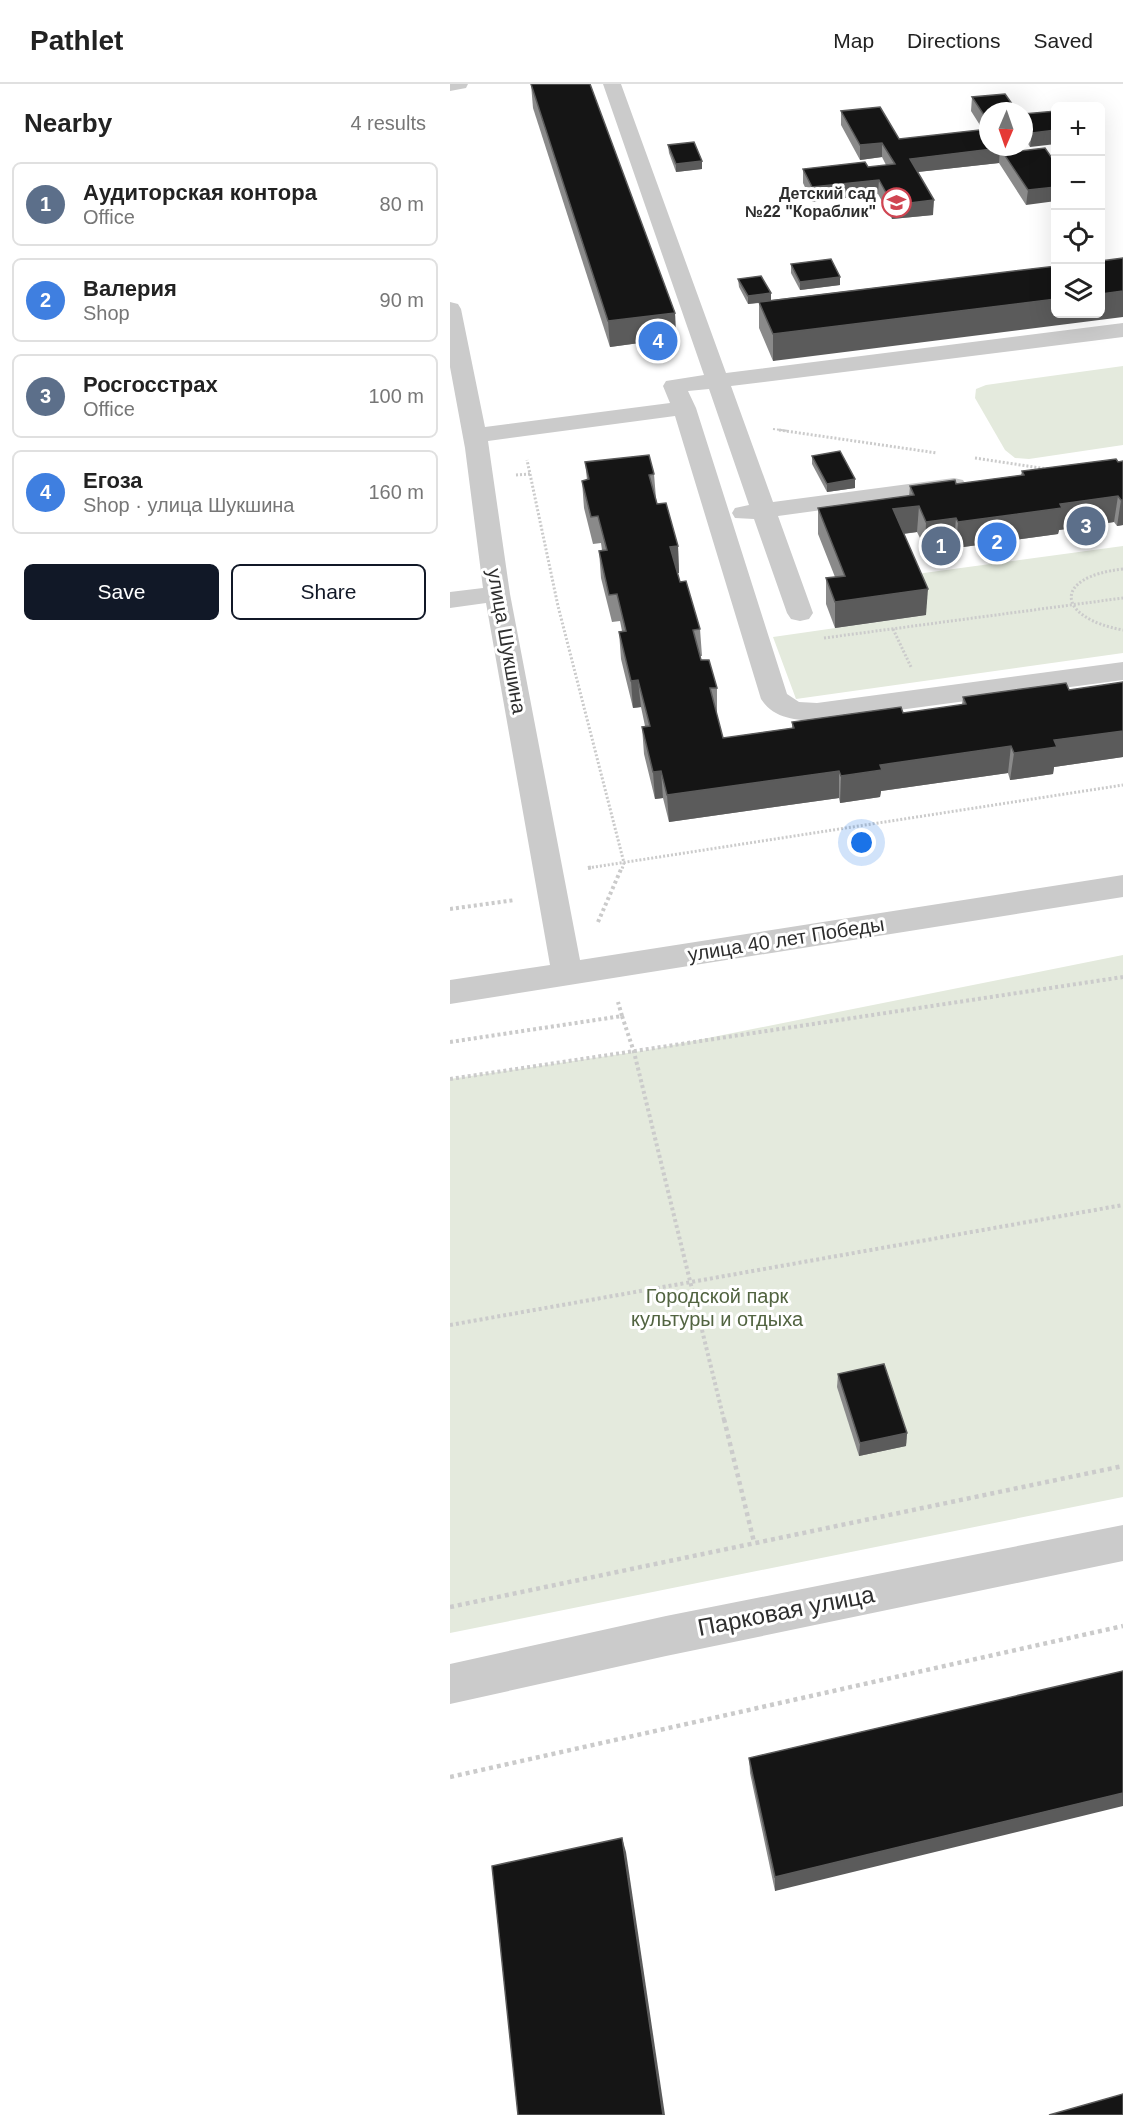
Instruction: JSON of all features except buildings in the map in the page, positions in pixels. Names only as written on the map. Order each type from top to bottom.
[{"type":"street","points":[[450,85],[459,84]]},
{"type":"street","points":[[612,84],[717,380],[730,423],[800,613]]},
{"type":"street","name":"улица Шукшина","points":[[450,309],[475,442],[497,594],[567,973]]},
{"type":"street","points":[[1123,330],[675,386],[684,408],[775,699],[793,711],[817,712],[1123,671]]},
{"type":"street","points":[[450,451],[475,442],[684,408]]},
{"type":"street","points":[[718,516],[976,482]]},
{"type":"street","points":[[450,600],[497,594]]},
{"type":"street","name":"улица 40 лет Победы","points":[[450,992],[1123,886]]},
{"type":"street","name":"Парковая улица","points":[[450,1684],[666,1636],[1123,1543]]},
{"type":"path","points":[[730,423],[942,454]]},
{"type":"path","points":[[965,457],[1047,469]]},
{"type":"path","points":[[530,474],[558,606],[624,863],[598,922]]},
{"type":"path","points":[[1123,569],[1096,572],[1076,582],[1071,593],[1072,604],[1079,614],[1090,622],[1123,630]]},
{"type":"path","points":[[823,639],[1072,604],[1122,598],[1123,603]]},
{"type":"path","points":[[450,909],[515,900],[549,874],[1123,785]]},
{"type":"path","points":[[450,1079],[1123,977]]},
{"type":"path","points":[[622,1016],[634,1052],[754,1542]]},
{"type":"path","points":[[450,1325],[1123,1205]]},
{"type":"path","points":[[450,1607],[1123,1466]]},
{"type":"path","points":[[450,1777],[1123,1626]]},
{"type":"green space","points":[[1123,366],[1123,445],[1029,459],[1015,458],[1005,450],[975,398],[976,389],[986,385]]},
{"type":"green space","points":[[1123,546],[1123,653],[796,699],[773,637],[926,615],[909,575]]},
{"type":"green space","name":"Городской парк культуры и отдыха","points":[[1123,955],[1123,1497],[450,1633],[450,1079],[648,1050]]},
{"type":"place","name":"Детский сад №22 \"Кораблик\"","points":[[897,202]]},
{"type":"place","name":"Егоза","points":[[658,341]]},
{"type":"place","name":"Росгосстрах","points":[[1086,526]]},
{"type":"place","name":"Валерия","points":[[997,542]]},
{"type":"place","name":"Аудиторская контора","points":[[941,546]]}]
